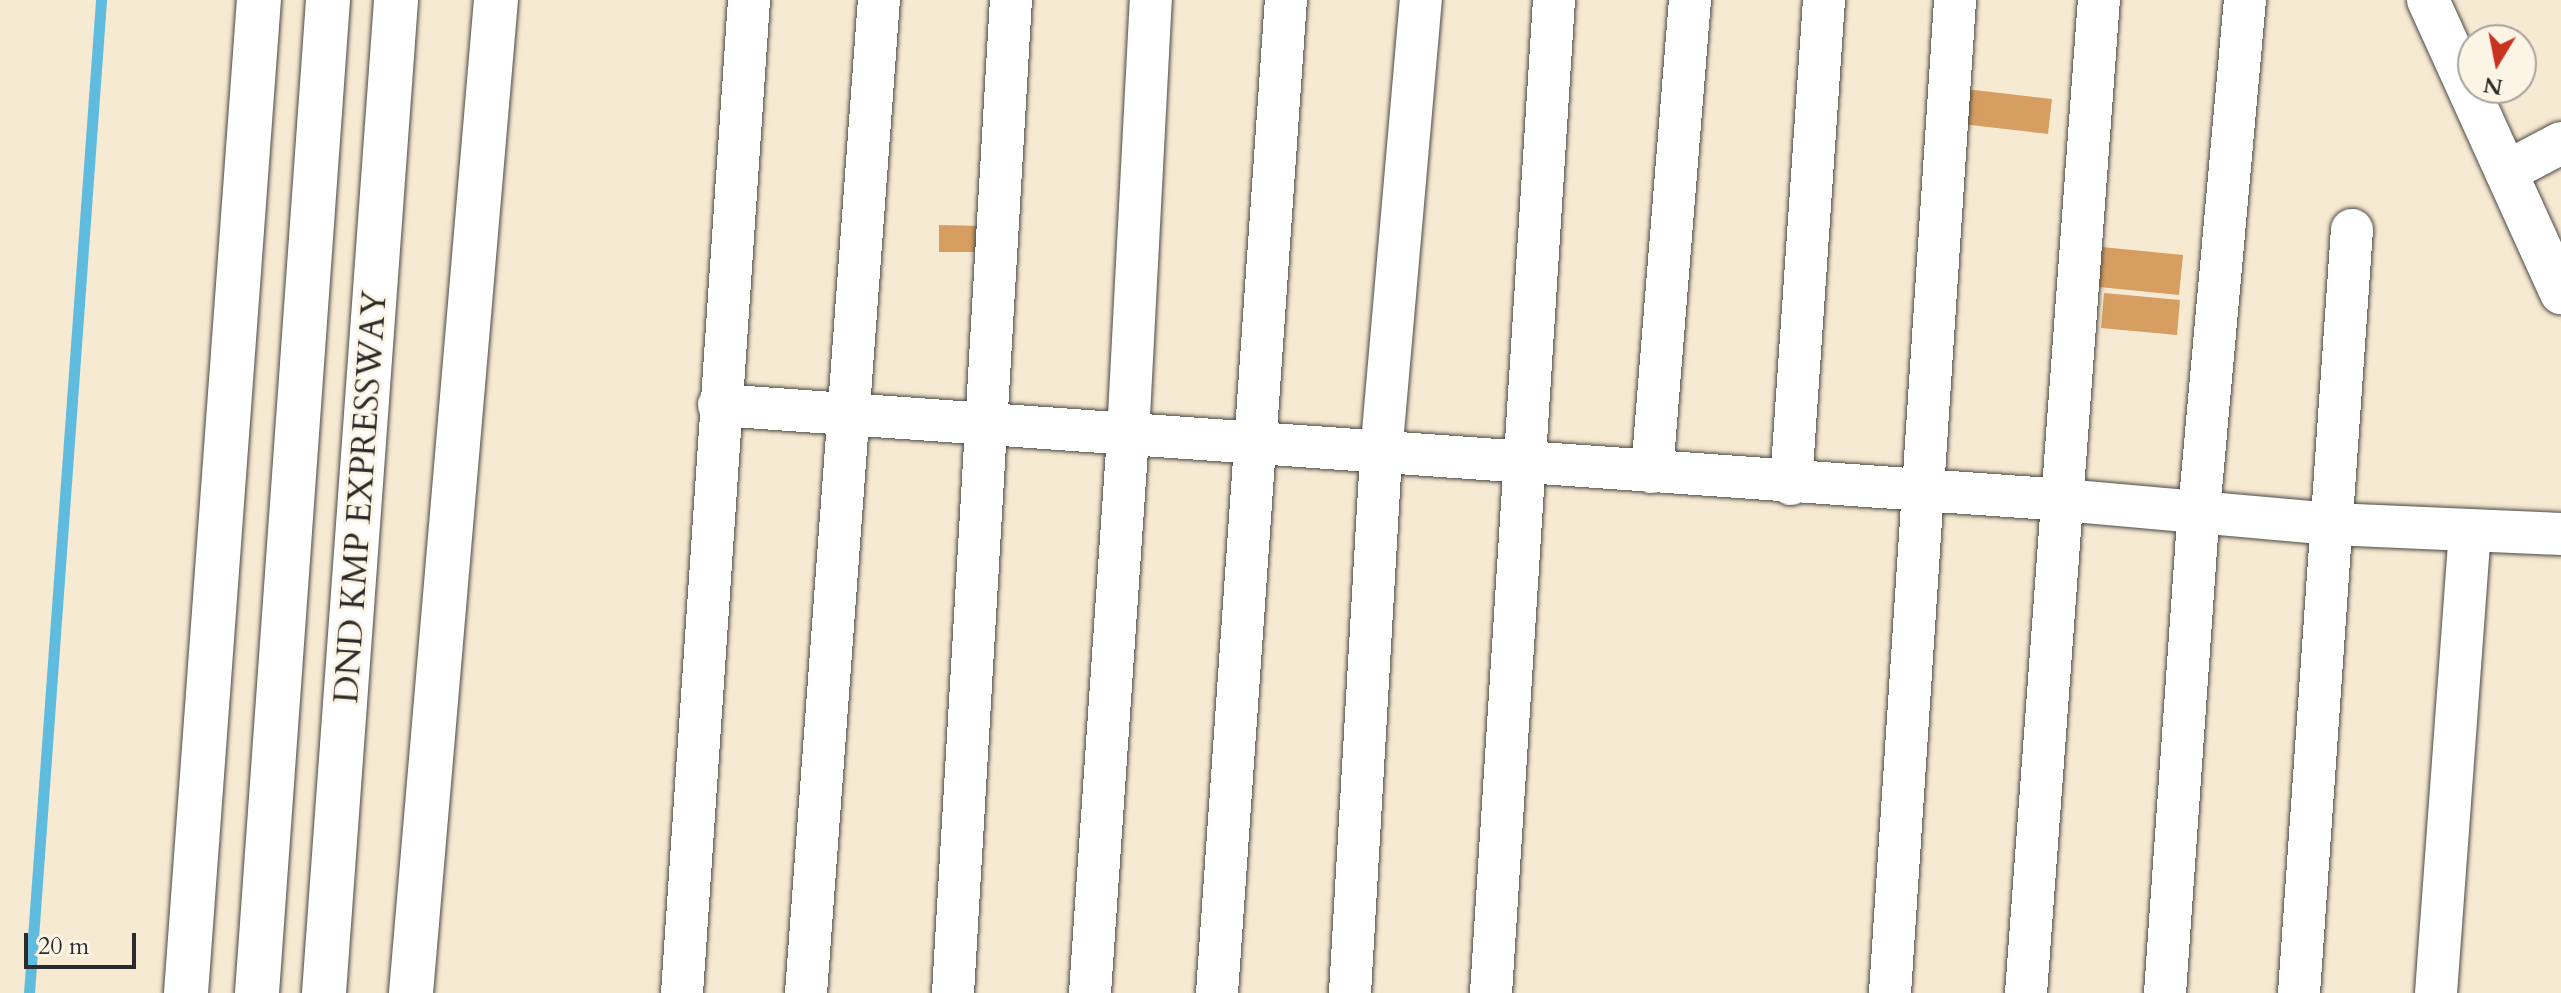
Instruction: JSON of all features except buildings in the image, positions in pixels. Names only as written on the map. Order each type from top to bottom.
[{"type":"main road","points":[[186,993],[259,0]]},
{"type":"main road","name":"DND KMP EXPRESSWAY","points":[[257,993],[328,0]]},
{"type":"main road","name":"DND KMP EXPRESSWAY","points":[[324,993],[396,0]]},
{"type":"main road","points":[[411,993],[496,0]]},
{"type":"street","points":[[682,993],[719,405],[749,0]]},
{"type":"street","points":[[806,993],[851,416],[879,0]]},
{"type":"street","points":[[953,993],[983,424],[1011,0]]},
{"type":"street","points":[[1090,993],[1128,435],[1151,0]]},
{"type":"street","points":[[1217,993],[1286,0]]},
{"type":"street","points":[[1350,993],[1381,455],[1421,0]]},
{"type":"street","points":[[1491,993],[1554,0]]},
{"type":"street","points":[[1652,472],[1690,0]]},
{"type":"street","points":[[1791,484],[1824,0]]},
{"type":"street","points":[[1890,993],[1920,492],[1955,0]]},
{"type":"street","points":[[2026,993],[2099,0]]},
{"type":"street","points":[[2165,993],[2199,511],[2245,0]]},
{"type":"street","points":[[2428,0],[2561,293]]},
{"type":"street","points":[[2506,172],[2561,143]]},
{"type":"street","points":[[2299,993],[2352,230]]},
{"type":"street","points":[[719,405],[1255,443],[1381,455],[1526,462],[1791,484],[2063,500],[2332,524],[2561,534]]},
{"type":"street","points":[[2436,993],[2470,532]]},
{"type":"waterway","points":[[29,993],[101,0]]}]
